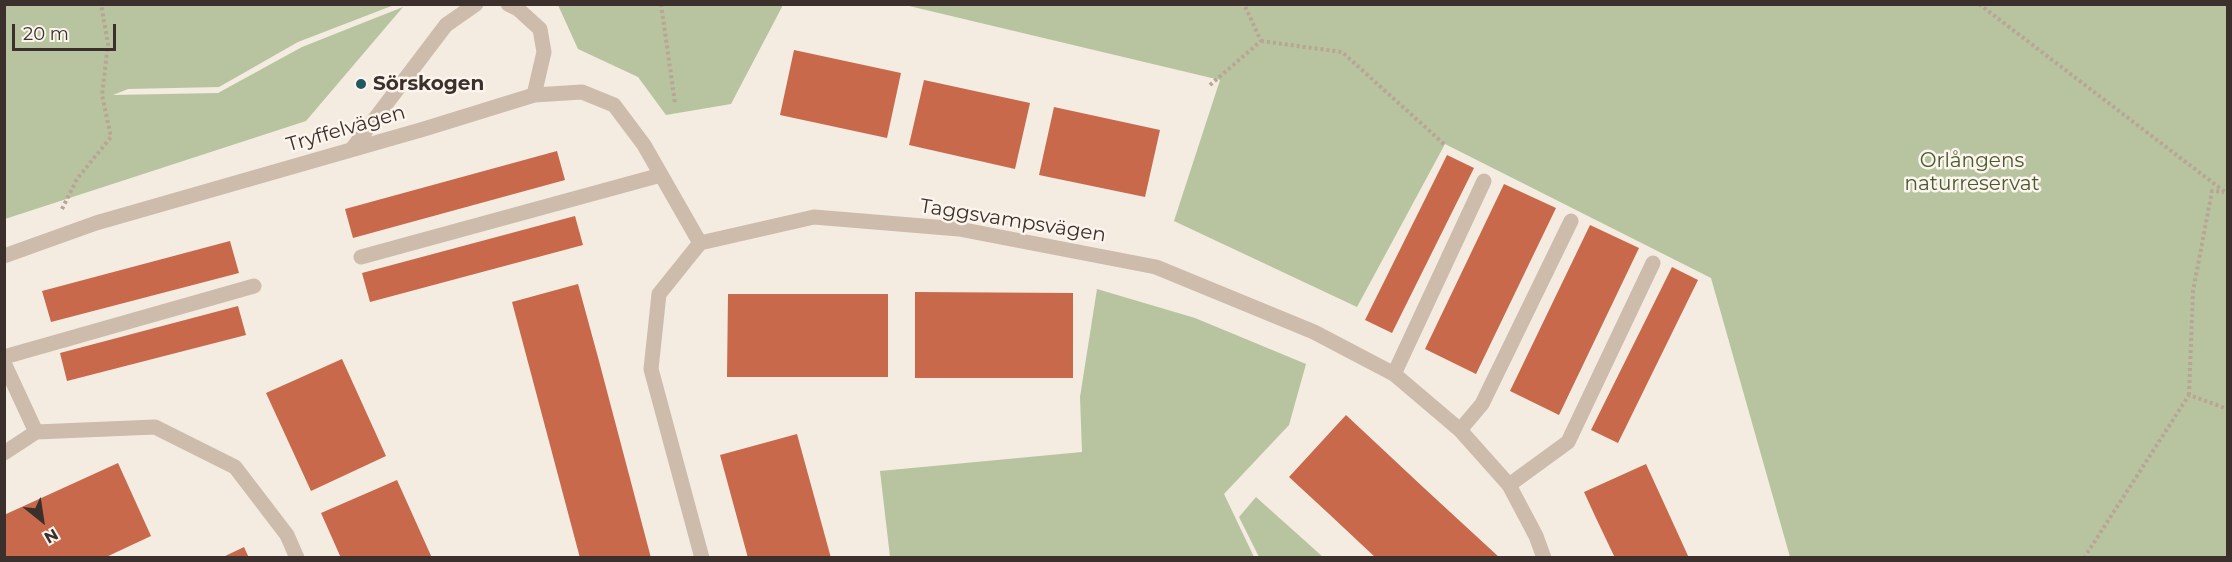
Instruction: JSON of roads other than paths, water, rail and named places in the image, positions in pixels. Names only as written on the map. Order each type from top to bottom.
[{"type":"street","points":[[352,149],[446,25],[476,4]]},
{"type":"street","points":[[508,4],[519,9],[540,29],[544,52],[534,95]]},
{"type":"street","name":"Tryffelvägen","points":[[4,256],[96,223],[534,95],[582,92],[614,105],[644,145],[699,243]]},
{"type":"street","points":[[361,257],[661,175]]},
{"type":"street","points":[[1394,374],[1484,181]]},
{"type":"street","name":"Taggsvampsvägen","points":[[699,243],[814,217],[959,229],[1156,267],[1314,332],[1394,374],[1460,430],[1509,485],[1536,536],[1544,558]]},
{"type":"street","points":[[1460,430],[1482,404],[1571,221]]},
{"type":"street","points":[[699,243],[659,294],[651,369],[702,558]]},
{"type":"street","points":[[1509,485],[1568,442],[1653,263]]},
{"type":"street","points":[[4,357],[254,286]]},
{"type":"street","points":[[4,363],[36,432]]},
{"type":"street","points":[[4,453],[36,432],[155,427],[235,467],[287,535],[297,558]]},
{"type":"place","name":"Sörskogen","points":[[361,84]]},
{"type":"park label","name":"Orlångens naturreservat","points":[[1972,172]]}]
